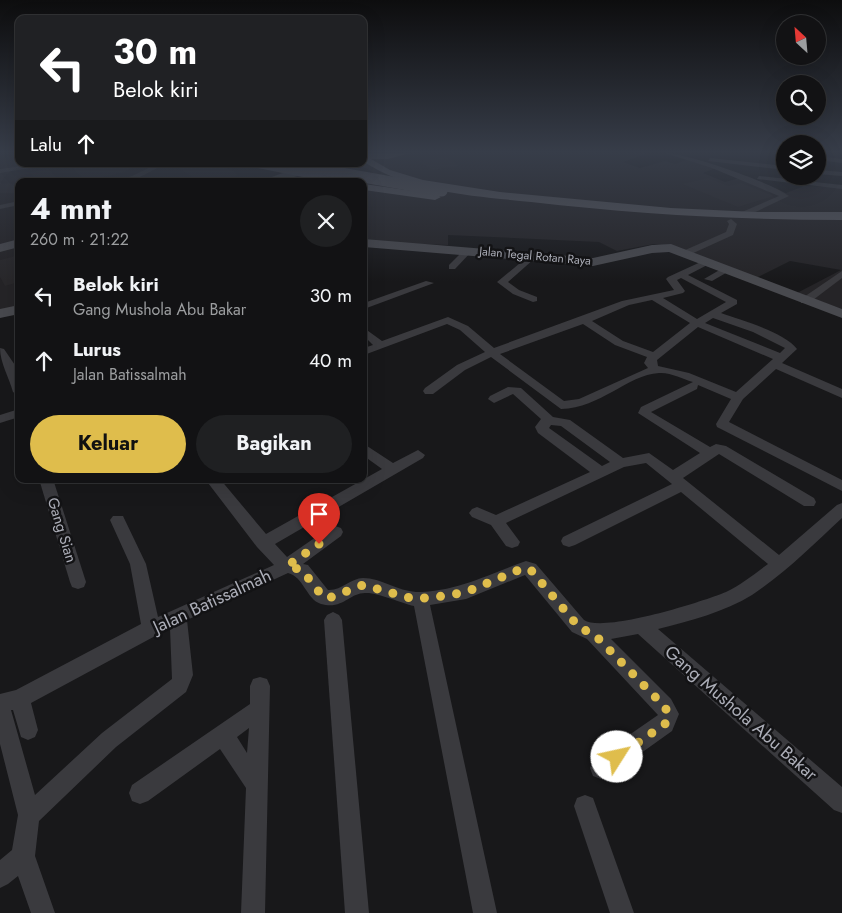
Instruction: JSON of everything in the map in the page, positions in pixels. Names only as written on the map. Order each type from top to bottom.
[{"type":"main road","points":[[452,196],[842,224]]},
{"type":"main road","points":[[476,196],[731,221],[842,216]]},
{"type":"main road","points":[[482,196],[489,197]]},
{"type":"main road","name":"Jalan Tegal Rotan Raya","points":[[367,244],[469,250],[593,262],[612,260],[656,248],[670,248],[686,252],[801,300],[842,314]]},
{"type":"main road","points":[[0,314],[15,310]]},
{"type":"street","points":[[746,216],[745,214],[784,196]]},
{"type":"street","points":[[0,207],[15,204]]},
{"type":"street","points":[[686,252],[730,234],[733,224],[731,221]]},
{"type":"street","points":[[452,267],[469,250]]},
{"type":"street","points":[[531,257],[502,282],[516,292],[533,299]]},
{"type":"street","points":[[429,391],[439,381],[457,370],[493,353],[629,302],[677,293],[680,291],[671,279],[708,262]]},
{"type":"street","points":[[709,279],[726,270]]},
{"type":"street","points":[[801,300],[842,274]]},
{"type":"street","points":[[655,370],[650,361],[654,356],[697,323],[733,302],[682,275]]},
{"type":"street","points":[[367,305],[429,283]]},
{"type":"street","points":[[653,296],[697,323],[842,394]]},
{"type":"street","points":[[713,314],[757,330],[789,346],[791,349],[738,397],[722,421],[724,426],[842,486]]},
{"type":"street","points":[[367,351],[448,320],[464,328],[505,364],[564,405],[585,400],[655,370],[666,369],[738,397]]},
{"type":"street","points":[[583,320],[619,344],[654,356]]},
{"type":"street","points":[[367,334],[380,345]]},
{"type":"street","points":[[0,350],[13,371],[15,378]]},
{"type":"street","points":[[693,386],[645,410],[644,413],[710,453]]},
{"type":"street","points":[[494,400],[512,390],[517,390],[548,420],[565,423],[622,463]]},
{"type":"street","points":[[0,419],[15,414]]},
{"type":"street","points":[[548,420],[542,427],[543,430],[600,472]]},
{"type":"street","points":[[569,541],[677,481],[710,453],[721,449],[809,502]]},
{"type":"street","points":[[367,451],[392,470]]},
{"type":"street","points":[[263,543],[418,455]]},
{"type":"street","points":[[496,521],[600,472],[622,463],[649,458],[780,565]]},
{"type":"street","name":"Gang Sian","points":[[47,483],[78,582]]},
{"type":"street","points":[[215,483],[263,543],[287,566],[335,532]]},
{"type":"street","points":[[592,632],[613,630],[686,613],[743,591],[780,565],[842,509]]},
{"type":"street","points":[[477,513],[496,521],[512,542]]},
{"type":"street","points":[[118,520],[138,564],[151,628]]},
{"type":"street","name":"Jalan Batissalmah","points":[[0,704],[20,698],[151,628],[287,566],[302,570],[323,597],[329,598],[363,585],[414,599],[466,592],[526,568],[530,569],[578,626],[583,630],[592,632]]},
{"type":"street","points":[[422,607],[485,913]]},
{"type":"street","points":[[29,815],[109,740],[179,685],[183,675],[178,615]]},
{"type":"street","points":[[333,620],[357,913]]},
{"type":"street","name":"Gang Mushola Abu Bakar","points":[[640,624],[842,802]]},
{"type":"street","points":[[592,632],[664,706],[669,714],[665,724],[601,768]]},
{"type":"street","points":[[253,913],[260,686]]},
{"type":"street","points":[[20,698],[28,730]]},
{"type":"street","points":[[0,704],[29,815],[23,856],[43,913]]},
{"type":"street","points":[[140,793],[259,709]]},
{"type":"street","points":[[223,735],[257,785]]},
{"type":"street","points":[[585,806],[622,913]]},
{"type":"street","points":[[0,876],[23,856]]},
{"type":"shaded area","points":[[0,196],[15,196],[15,311],[0,314]]},
{"type":"shaded area","points":[[367,196],[842,196],[842,309],[797,293],[841,270],[790,261],[754,279],[679,247],[654,244],[617,251],[599,242],[448,235],[448,245],[367,242]]},
{"type":"building","points":[[710,196],[774,196],[738,207]]},
{"type":"building","points":[[15,256],[15,283],[5,286],[0,277],[0,260]]},
{"type":"route","points":[[319,544],[287,566],[302,570],[323,597],[329,598],[334,598],[363,585],[414,599],[444,596],[466,592],[521,569],[530,569],[578,626],[583,630],[592,632],[664,706],[669,714],[665,724],[617,757]]}]
